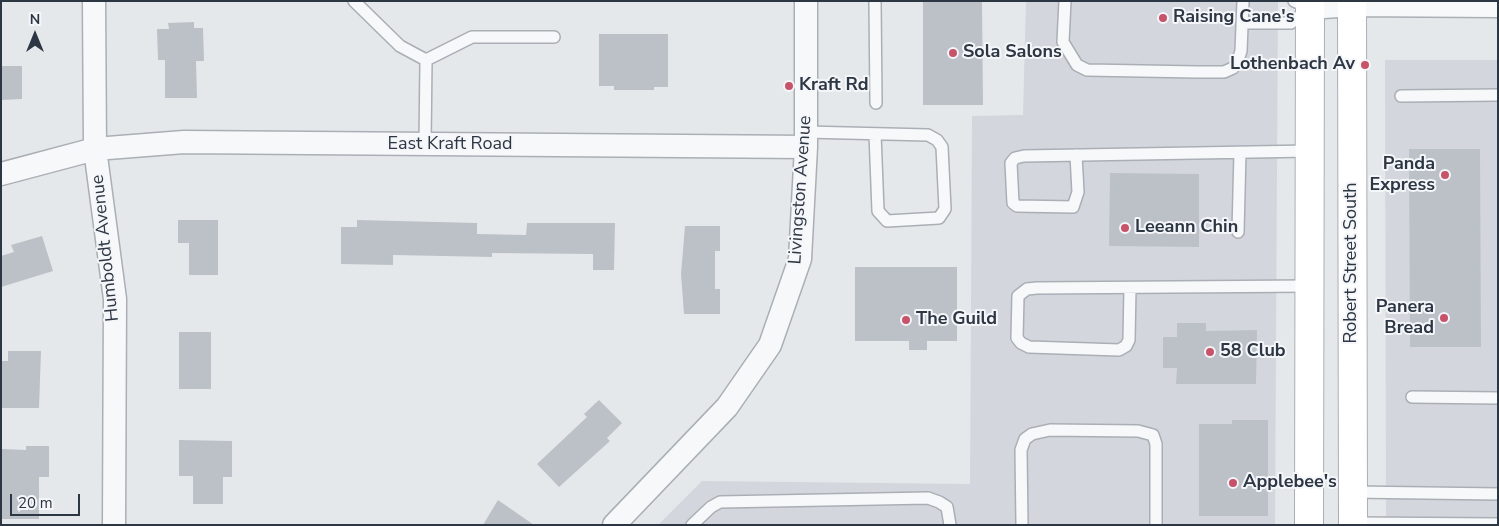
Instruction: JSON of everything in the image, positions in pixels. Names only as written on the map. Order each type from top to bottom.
[{"type":"main road","name":"Robert Street South","points":[[1352,3],[1353,524]]},
{"type":"main road","points":[[1305,4],[1310,151],[1309,525]]},
{"type":"street","name":"Humboldt Avenue","points":[[94,1],[95,150],[115,299],[114,525]]},
{"type":"street","name":"Livingston Avenue","points":[[614,525],[727,406],[770,345],[800,259],[806,140],[806,1]]},
{"type":"street","points":[[1305,4],[1498,6]]},
{"type":"street","name":"East Kraft Road","points":[[1,174],[95,150],[184,142],[425,144],[806,140]]},
{"type":"lane","points":[[354,1],[400,46],[426,60]]},
{"type":"lane","points":[[875,1],[876,103]]},
{"type":"lane","points":[[1064,1],[1063,42],[1077,65],[1087,70],[1224,72],[1233,68],[1241,51],[1243,1]]},
{"type":"lane","points":[[1242,23],[1291,23],[1305,4]]},
{"type":"lane","points":[[426,60],[472,37],[554,36]]},
{"type":"lane","points":[[425,144],[426,60]]},
{"type":"lane","points":[[1401,96],[1498,95]]},
{"type":"lane","points":[[806,140],[875,134],[928,135],[937,140],[942,147],[946,209],[939,218],[886,221],[878,211],[875,134]]},
{"type":"lane","points":[[1076,155],[1078,192],[1072,207],[1017,206],[1013,203],[1011,164],[1015,158],[1024,156],[1076,155],[1240,152],[1310,151]]},
{"type":"lane","points":[[1238,232],[1240,152]]},
{"type":"lane","points":[[1130,288],[1129,340],[1126,346],[1119,350],[1029,347],[1021,344],[1017,338],[1018,296],[1027,289],[1310,286]]},
{"type":"lane","points":[[1412,397],[1498,398]]},
{"type":"lane","points":[[1022,525],[1021,450],[1026,439],[1032,434],[1050,430],[1138,431],[1152,435],[1156,444],[1156,525]]},
{"type":"lane","points":[[1352,492],[1498,494]]},
{"type":"lane","points":[[692,525],[711,507],[720,502],[928,498],[947,507],[950,525]]},
{"type":"lane","points":[[1353,524],[1498,524]]},
{"type":"shaded area","points":[[1026,1],[1278,1],[1275,525],[658,525],[702,481],[970,484],[972,116],[1023,115]]},
{"type":"shaded area","points":[[1385,60],[1498,60],[1498,525],[1386,525]]},
{"type":"building","name":"Sola Salons","points":[[923,1],[982,1],[983,105],[923,105]]},
{"type":"building","points":[[194,22],[194,28],[203,28],[204,61],[196,61],[197,98],[165,98],[165,60],[158,60],[157,29],[169,29],[168,23]]},
{"type":"building","points":[[599,34],[668,34],[668,87],[654,87],[654,90],[614,90],[614,86],[599,86]]},
{"type":"building","points":[[1,66],[22,66],[22,99],[1,100]]},
{"type":"building","points":[[1409,149],[1480,149],[1481,347],[1410,347]]},
{"type":"building","points":[[1110,173],[1199,174],[1199,247],[1109,246]]},
{"type":"building","points":[[178,220],[218,220],[218,275],[189,275],[189,243],[178,243]]},
{"type":"building","points":[[357,220],[477,223],[477,234],[526,235],[527,223],[615,223],[614,270],[593,270],[593,254],[492,253],[492,257],[393,255],[393,265],[341,264],[341,227],[357,227]]},
{"type":"building","points":[[685,226],[720,226],[720,251],[715,251],[715,289],[720,289],[720,314],[684,314],[681,274]]},
{"type":"building","points":[[42,236],[53,271],[1,287],[1,256],[14,252],[11,245]]},
{"type":"building","name":"The Guild","points":[[855,267],[957,267],[957,341],[927,341],[927,350],[909,350],[909,341],[855,341]]},
{"type":"building","name":"58 Club","points":[[1177,323],[1206,323],[1206,331],[1257,330],[1256,384],[1176,384],[1177,368],[1163,368],[1163,337],[1177,337]]},
{"type":"building","points":[[179,332],[211,332],[211,389],[179,389]]},
{"type":"building","points":[[8,351],[41,351],[39,408],[1,408],[1,361],[8,361]]},
{"type":"building","points":[[599,400],[622,423],[607,438],[610,441],[559,487],[537,464],[587,417],[584,414]]},
{"type":"building","name":"Applebee's","points":[[1232,420],[1268,420],[1268,516],[1199,516],[1199,424],[1232,424]]},
{"type":"building","points":[[179,440],[232,441],[232,477],[223,477],[223,504],[193,504],[193,476],[179,476]]},
{"type":"building","points":[[26,446],[49,446],[49,477],[39,477],[39,519],[1,519],[2,449],[26,450]]},
{"type":"building","points":[[498,500],[534,525],[483,525]]},
{"type":"place","name":"Raising Cane's","points":[[1163,18]]},
{"type":"place","name":"Sola Salons","points":[[953,53]]},
{"type":"place","name":"Lothenbach Av","points":[[1365,65]]},
{"type":"place","name":"Kraft Rd","points":[[789,86]]},
{"type":"place","name":"Panda Express","points":[[1445,175]]},
{"type":"place","name":"Leeann Chin","points":[[1125,228]]},
{"type":"place","name":"Panera Bread","points":[[1444,318]]},
{"type":"place","name":"The Guild","points":[[906,320]]},
{"type":"place","name":"58 Club","points":[[1210,352]]},
{"type":"place","name":"Applebee's","points":[[1233,483]]}]
